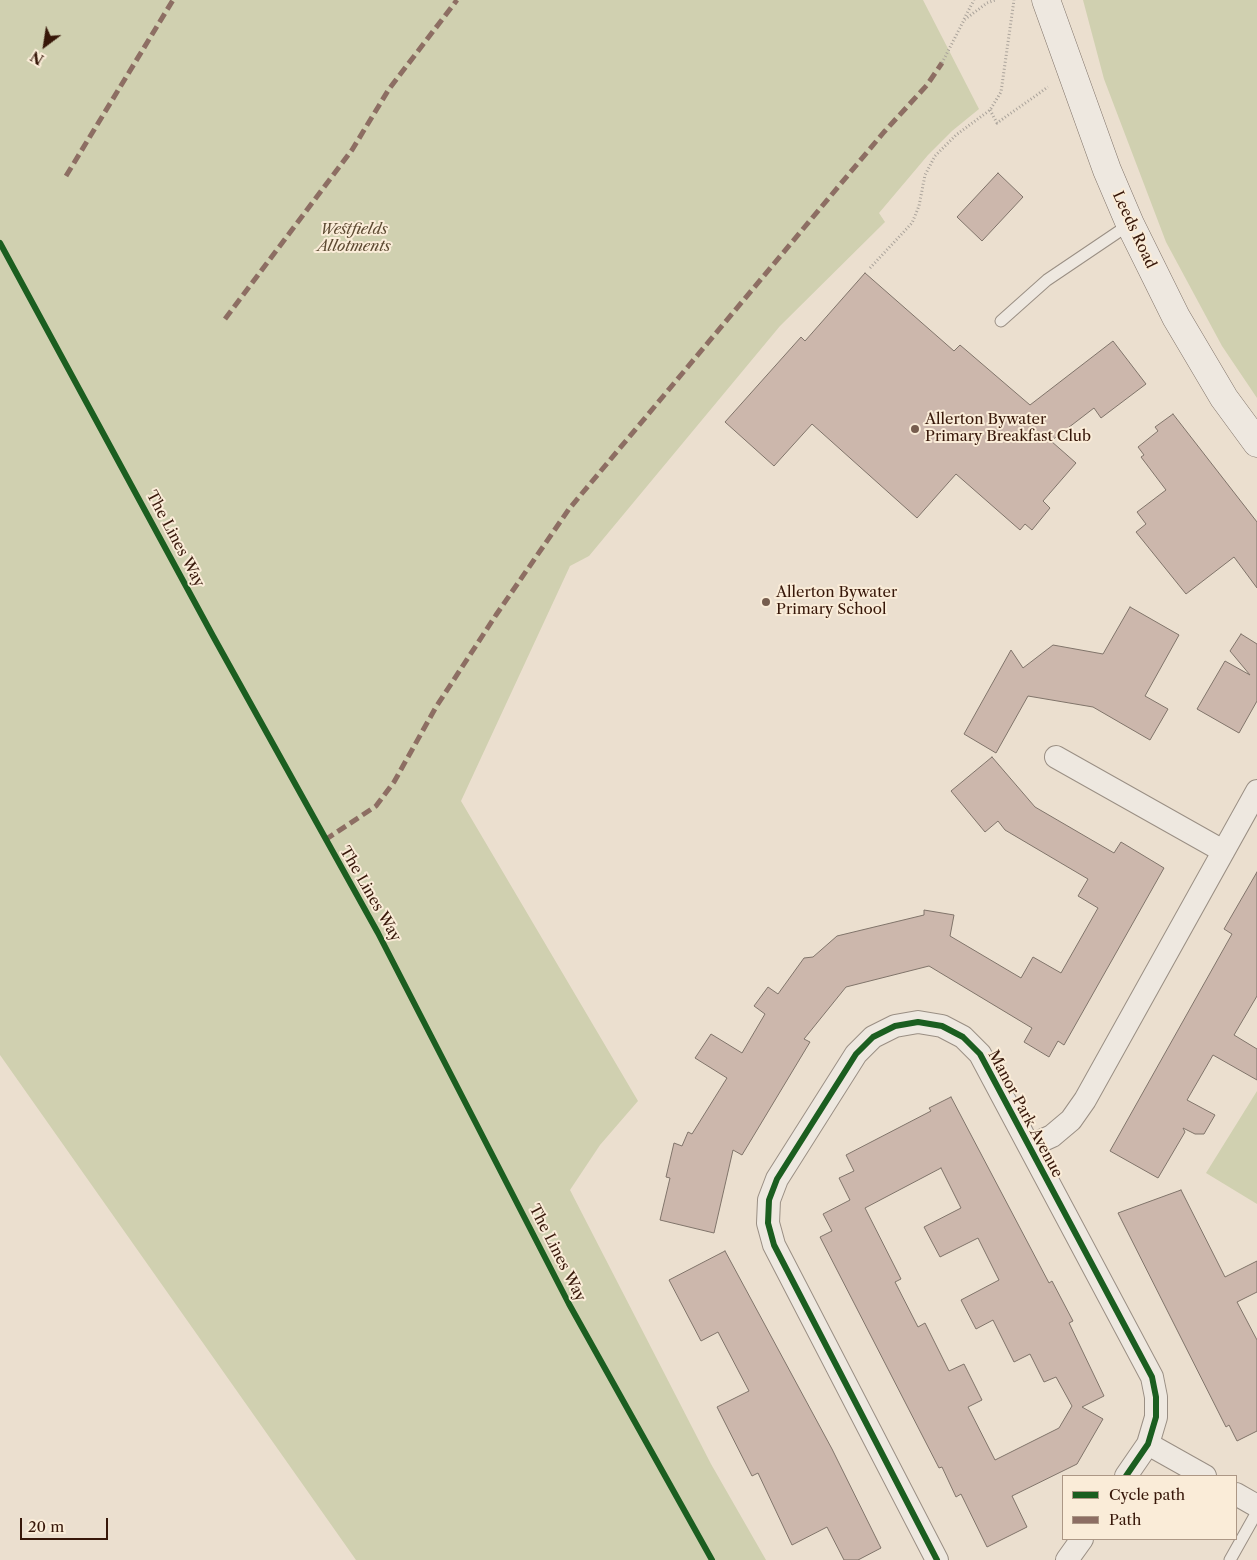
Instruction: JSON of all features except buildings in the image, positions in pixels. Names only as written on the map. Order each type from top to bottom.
[{"type":"street","name":"Leeds Road","points":[[1046,0],[1107,170],[1130,224],[1176,317],[1224,398],[1257,443]]},
{"type":"street","points":[[1056,757],[1223,851]]},
{"type":"street","name":"Manor Park Avenue","points":[[1030,1146],[1052,1136],[1071,1120],[1085,1100],[1257,791]]},
{"type":"street","name":"Manor Park Avenue","points":[[937,1560],[774,1245],[768,1223],[769,1200],[778,1179],[856,1054],[873,1037],[895,1026],[918,1022],[942,1026],[964,1037],[980,1054],[1152,1377],[1156,1397],[1156,1417],[1148,1444],[1127,1475]]},
{"type":"street","points":[[1148,1444],[1203,1475]]},
{"type":"street","points":[[1237,1495],[1257,1506]]},
{"type":"street","points":[[1067,1560],[1081,1540]]},
{"type":"lane","points":[[1002,321],[1053,276],[1130,224]]},
{"type":"lane","points":[[1230,1560],[1257,1512]]},
{"type":"path","points":[[942,62],[974,0]]},
{"type":"path","points":[[964,20],[987,3],[995,0]]},
{"type":"path","points":[[870,268],[912,223],[919,206],[925,175],[935,156],[956,135],[990,110],[1001,92],[1014,0]]},
{"type":"path","points":[[990,110],[997,123],[1071,71]]},
{"type":"green space","name":"Westfields Allotments","points":[[0,0],[923,0],[979,109],[952,131],[928,155],[879,213],[885,222],[780,326],[589,556],[570,566],[461,801],[638,1101],[600,1145],[570,1190],[711,1464],[766,1560],[356,1560],[0,1055]]},
{"type":"green space","points":[[1083,0],[1257,0],[1257,398],[1222,346],[1166,242],[1104,79]]},
{"type":"green space","points":[[1257,1091],[1257,1204],[1206,1173]]},
{"type":"marked path","points":[[66,176],[173,0]]},
{"type":"marked path","points":[[225,319],[352,150],[389,89],[457,0]]},
{"type":"marked path","points":[[325,840],[376,806],[394,782],[436,707],[569,509],[884,132],[927,85],[942,63]]},
{"type":"cycle path","name":"The Lines Way","points":[[0,243],[213,636],[378,933],[569,1304],[712,1560]]},
{"type":"cycle path","points":[[937,1560],[774,1245],[768,1223],[769,1200],[777,1179],[856,1054],[873,1037],[895,1026],[918,1022],[942,1026],[963,1037],[980,1054],[1152,1377],[1156,1397],[1156,1417],[1148,1444],[1127,1475]]},
{"type":"place","name":"Allerton Bywater Primary Breakfast Club","points":[[915,429]]},
{"type":"place","name":"Allerton Bywater Primary School","points":[[766,602]]}]
